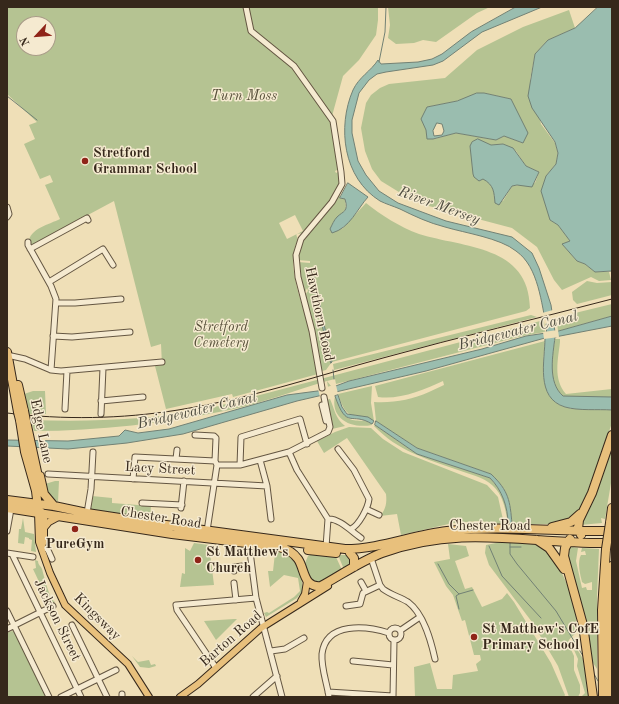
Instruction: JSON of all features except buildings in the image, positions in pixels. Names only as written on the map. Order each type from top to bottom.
[{"type":"highway","name":"Edge Lane","points":[[7,354],[31,455],[40,509]]},
{"type":"highway","points":[[592,697],[586,646],[579,607],[565,563],[564,551],[586,508],[612,435]]},
{"type":"highway","name":"Edge Lane","points":[[31,455],[40,509]]},
{"type":"highway","points":[[31,455],[44,494],[54,506]]},
{"type":"highway","points":[[22,503],[31,499],[36,491]]},
{"type":"highway","name":"Chester Road","points":[[7,500],[22,503],[60,516],[87,516],[345,549],[372,547],[447,531],[517,533],[576,526],[611,527]]},
{"type":"highway","name":"Chester Road","points":[[8,507],[40,509],[54,506],[87,516],[172,534],[287,550],[297,558],[303,568],[307,581],[312,585],[318,586],[384,552],[427,541],[502,533]]},
{"type":"highway","points":[[603,697],[602,610],[612,508]]},
{"type":"highway","points":[[40,509],[87,516]]},
{"type":"highway","points":[[517,533],[576,526]]},
{"type":"highway","points":[[576,526],[583,538],[591,543]]},
{"type":"highway","name":"Chester Road","points":[[517,533],[536,539],[591,543],[609,546]]},
{"type":"highway","points":[[536,539],[549,548],[568,576],[579,607]]},
{"type":"highway","name":"Chester Road","points":[[284,541],[316,552],[350,553],[362,551],[372,547]]},
{"type":"highway","points":[[362,551],[369,554],[371,558]]},
{"type":"highway","points":[[303,568],[305,557],[316,552]]},
{"type":"highway","points":[[350,553],[354,558],[354,567]]},
{"type":"highway","points":[[610,697],[609,623],[612,566]]},
{"type":"main road","name":"Kingsway","points":[[40,509],[41,529],[44,542],[42,548],[50,573],[68,608],[128,664],[149,697]]},
{"type":"main road","points":[[41,529],[49,522],[60,516]]},
{"type":"main road","name":"Barton Road","points":[[180,697],[216,668],[264,625],[325,588],[342,574]]},
{"type":"main road","points":[[300,602],[306,594],[307,581]]},
{"type":"street","name":"Hawthorn Road","points":[[246,7],[251,31],[294,66],[333,121],[342,172],[342,184],[332,202],[301,238],[296,255],[298,277],[312,331],[322,388]]},
{"type":"street","points":[[7,207],[9,214],[7,217]]},
{"type":"street","points":[[30,249],[87,218],[88,220]]},
{"type":"street","points":[[28,242],[30,249],[49,282],[56,303],[50,370]]},
{"type":"street","points":[[49,282],[103,249],[113,265]]},
{"type":"street","points":[[56,303],[75,304],[121,299]]},
{"type":"street","points":[[53,336],[72,337],[130,332]]},
{"type":"street","points":[[7,354],[50,370],[67,371],[162,362]]},
{"type":"street","points":[[101,414],[103,368]]},
{"type":"street","points":[[65,409],[67,371]]},
{"type":"street","points":[[102,401],[143,397]]},
{"type":"street","points":[[324,397],[329,431]]},
{"type":"street","points":[[322,405],[329,431]]},
{"type":"street","points":[[240,465],[241,437],[249,434],[298,419],[301,421],[307,444]]},
{"type":"street","points":[[133,479],[135,457],[240,465],[289,452],[307,444],[329,431]]},
{"type":"street","points":[[195,435],[216,438],[216,463],[207,531],[215,539]]},
{"type":"street","points":[[338,449],[349,463],[368,496],[366,509],[351,529]]},
{"type":"street","points":[[176,459],[177,450]]},
{"type":"street","points":[[87,516],[92,477],[93,452]]},
{"type":"street","points":[[289,452],[297,470],[328,519],[326,547]]},
{"type":"street","points":[[260,460],[271,519]]},
{"type":"street","name":"Lacy Street","points":[[51,476],[266,486]]},
{"type":"street","points":[[142,503],[181,507],[184,482]]},
{"type":"street","points":[[7,531],[8,507]]},
{"type":"street","points":[[366,509],[379,515]]},
{"type":"street","points":[[328,519],[332,519],[351,529],[360,538]]},
{"type":"street","points":[[249,544],[256,598],[282,697]]},
{"type":"street","points":[[42,548],[47,548],[52,559]]},
{"type":"street","points":[[10,553],[33,557]]},
{"type":"street","name":"Jackson Street","points":[[10,553],[81,697]]},
{"type":"street","points":[[371,558],[380,585],[386,591],[409,603],[420,617],[430,641],[435,659]]},
{"type":"street","points":[[234,571],[234,567],[251,565]]},
{"type":"street","points":[[361,582],[366,591]]},
{"type":"street","points":[[234,583],[236,600]]},
{"type":"street","points":[[346,606],[361,603],[363,593],[380,585]]},
{"type":"street","points":[[216,668],[177,610],[176,606],[178,604],[256,598]]},
{"type":"street","points":[[7,629],[53,606]]},
{"type":"street","points":[[7,611],[48,697]]},
{"type":"street","points":[[394,641],[400,639],[401,630],[420,617]]},
{"type":"street","points":[[72,625],[107,697]]},
{"type":"street","points":[[356,627],[389,633],[390,638],[394,641],[393,697],[328,695],[322,656],[330,639],[342,630],[356,627]]},
{"type":"street","points":[[389,633],[394,628],[401,630]]},
{"type":"street","points":[[271,651],[285,649],[304,638]]},
{"type":"street","points":[[353,661],[393,665]]},
{"type":"street","points":[[61,697],[116,670]]},
{"type":"street","points":[[253,697],[277,676]]},
{"type":"green space","name":"Turn Moss","points":[[7,7],[378,7],[376,35],[359,60],[343,76],[332,116],[339,169],[335,171],[336,173],[340,171],[341,182],[338,190],[304,233],[297,234],[303,231],[295,215],[279,223],[287,239],[296,234],[298,240],[294,250],[294,273],[311,337],[318,374],[233,397],[232,394],[166,409],[155,366],[162,365],[161,344],[151,347],[114,201],[32,245],[29,242],[30,237],[36,230],[60,219],[45,185],[53,182],[50,175],[40,179],[24,144],[35,139],[29,125],[37,122],[7,94]]},
{"type":"green space","points":[[388,7],[490,7],[477,13],[436,42],[423,40],[414,43],[396,44],[388,38],[390,25]]},
{"type":"green space","points":[[569,10],[575,28],[548,40],[535,54],[530,80],[541,124],[555,143],[558,153],[556,164],[546,176],[550,220],[558,225],[570,241],[563,245],[577,261],[585,264],[595,272],[609,272],[611,280],[599,281],[591,277],[562,290],[554,280],[537,247],[512,228],[425,205],[407,197],[381,181],[372,169],[365,151],[361,128],[366,103],[371,95],[380,88],[389,84],[445,78],[477,50],[523,27]],"holes":[[[484,93],[511,99],[523,143],[504,136],[496,140],[456,133],[434,139],[427,138],[427,107],[457,101]],[[503,144],[516,151],[526,166],[539,172],[535,183],[512,186],[503,201],[495,201],[494,190],[484,177],[472,166],[473,160],[491,145]]]},
{"type":"green space","points":[[340,195],[340,198],[345,199],[346,209],[332,225],[342,229],[366,203],[391,220],[419,234],[474,247],[491,253],[506,261],[519,272],[527,287],[530,308],[526,311],[332,362],[315,281],[311,270],[331,363],[326,370],[322,371],[304,296],[308,291],[307,288],[304,294],[298,262],[310,263],[310,261],[297,260],[301,244]]},
{"type":"green space","points":[[587,281],[597,283],[612,282],[612,295],[577,304],[573,300],[572,292]]},
{"type":"green space","points":[[612,304],[612,316],[558,331],[557,322],[563,321],[571,314]]},
{"type":"green space","points":[[531,315],[537,317],[334,370],[333,364]]},
{"type":"green space","points":[[544,320],[545,332],[522,336],[336,384],[335,379],[242,407],[205,415],[156,422],[83,430],[34,431],[31,420],[117,420],[203,410]]},
{"type":"green space","points":[[555,339],[560,339],[557,369],[559,382],[566,394],[612,389],[612,397],[566,397],[560,393],[553,380],[552,371]]},
{"type":"green space","points":[[545,341],[543,359],[544,379],[550,396],[556,403],[565,407],[576,409],[612,410],[612,423],[582,507],[563,521],[552,524],[512,524],[508,497],[502,486],[491,474],[417,448],[376,421],[374,402],[409,399],[444,385],[443,381],[411,394],[386,398],[378,397],[375,386]]},
{"type":"green space","points":[[372,386],[371,403],[374,421],[352,415],[345,410],[338,394]]},
{"type":"green space","points":[[33,391],[45,391],[46,414],[29,414],[24,394]]},
{"type":"green space","points":[[335,396],[342,411],[348,418],[368,422],[372,425],[364,426],[350,424],[344,421],[336,411],[334,404]]},
{"type":"green space","points":[[330,399],[337,417],[345,426],[332,429],[326,400]]},
{"type":"green space","points":[[375,425],[417,454],[490,478],[504,499],[508,524],[505,508],[499,493],[488,482],[476,476],[435,462],[403,448],[383,435],[374,426]]},
{"type":"green space","points":[[349,427],[371,428],[383,439],[403,452],[487,485],[498,497],[504,524],[479,521],[453,523],[401,535],[397,514],[380,516],[386,506],[386,494],[347,438],[324,453],[317,441]]},
{"type":"green space","points":[[612,445],[612,477],[605,519],[601,518],[602,523],[580,525]]},
{"type":"green space","points":[[59,481],[58,502],[50,496],[45,484]]},
{"type":"green space","points":[[92,496],[112,498],[112,503],[151,506],[150,519],[89,509]]},
{"type":"green space","points":[[23,518],[25,532],[34,534],[36,552],[31,551],[32,540],[29,538],[25,537],[24,544],[18,543],[19,529],[21,529]]},
{"type":"green space","points":[[501,542],[538,545],[546,550],[554,559],[561,571],[572,597],[577,622],[576,631],[568,643],[574,656],[574,670],[580,685],[580,693],[578,697],[569,697],[558,666],[532,622],[489,565],[485,553],[486,545]]},
{"type":"green space","points":[[194,543],[209,545],[214,585],[180,587],[182,573],[185,574],[185,548],[190,551]]},
{"type":"green space","points":[[448,544],[466,546],[469,556],[455,561],[465,589],[472,587],[482,607],[502,599],[507,593],[514,602],[551,663],[565,695],[564,697],[415,697],[414,667],[430,663],[437,689],[452,689],[453,675],[478,671],[476,664],[481,660],[480,655],[474,655],[465,620],[462,621],[453,595],[446,586],[434,562],[450,559]]},
{"type":"green space","points":[[572,547],[578,548],[576,561],[582,588],[586,587],[587,590],[592,590],[592,582],[585,584],[582,582],[579,561],[581,555],[586,555],[585,551],[581,552],[582,548],[599,549],[597,596],[597,669],[590,658],[567,559],[568,549]]},
{"type":"green space","points":[[278,552],[290,557],[298,567],[302,579],[302,592],[297,598],[266,617],[264,613],[269,613],[294,597],[300,591],[298,578],[284,575],[270,587],[268,571],[273,571],[275,553]]},
{"type":"green space","points":[[312,554],[335,555],[342,570],[321,583],[313,582],[309,577],[305,563],[308,556]]},
{"type":"green space","points":[[338,555],[349,555],[351,563],[345,569],[343,567]]},
{"type":"green space","points":[[35,560],[38,561],[38,564],[42,568],[49,592],[55,602],[50,605],[33,569],[36,568]]},
{"type":"green space","points":[[237,619],[216,640],[204,621]]},
{"type":"green space","points":[[12,631],[15,632],[46,697],[7,697],[7,633]]},
{"type":"green space","points":[[570,641],[572,641],[585,662],[589,697],[581,697],[585,693],[577,666],[578,659]]},
{"type":"green space","points":[[132,656],[138,662],[149,660],[151,665],[155,664],[156,666],[149,668],[140,667]]},
{"type":"shaded area","points":[[516,7],[542,7],[482,32],[443,61],[433,65],[377,74],[369,80],[359,93],[352,120],[352,133],[358,161],[366,175],[379,191],[398,203],[446,221],[512,237],[532,253],[539,268],[551,305],[555,332],[612,316],[612,326],[555,337],[552,368],[555,383],[563,396],[612,397],[612,410],[576,409],[565,407],[549,396],[545,387],[543,367],[545,338],[426,371],[297,401],[183,434],[127,443],[68,449],[7,446],[7,440],[68,441],[119,436],[125,430],[138,433],[169,429],[287,395],[325,390],[349,381],[482,349],[526,336],[546,333],[547,328],[538,286],[530,266],[524,258],[509,246],[482,236],[433,223],[380,201],[368,191],[358,179],[351,166],[345,135],[345,120],[348,104],[353,90],[358,81],[378,60],[381,64],[418,62],[432,59],[442,54],[471,32]]},
{"type":"shaded area","points":[[598,7],[612,7],[612,271],[595,272],[585,264],[577,261],[562,244],[570,241],[558,225],[550,220],[541,191],[546,176],[556,164],[558,153],[555,142],[532,108],[528,96],[535,54],[548,40],[575,28]]},
{"type":"shaded area","points":[[477,93],[484,93],[511,99],[528,133],[523,143],[504,136],[496,140],[456,133],[433,139],[427,139],[426,130],[421,119],[427,107],[457,101]],"holes":[[[437,123],[442,124],[444,131],[442,135],[434,136],[433,131]]]},
{"type":"shaded area","points":[[478,139],[491,145],[503,144],[513,148],[526,166],[539,172],[532,187],[517,185],[512,186],[499,205],[495,203],[494,192],[491,186],[483,179],[479,181],[473,174],[470,146],[472,142]]},
{"type":"shaded area","points":[[348,183],[368,197],[353,218],[344,227],[332,233],[330,229],[334,221],[346,209],[345,199],[340,198]]},
{"type":"shaded area","points":[[310,270],[313,271],[331,363]]},
{"type":"shaded area","points":[[338,395],[342,407],[347,414],[368,417],[374,421],[372,424],[365,420],[346,417],[339,407],[335,396]]},
{"type":"shaded area","points":[[376,421],[417,448],[491,474],[502,486],[508,497],[512,524],[508,524],[504,499],[490,478],[417,454],[375,425]]},
{"type":"pier","points":[[553,310],[555,321],[545,324],[542,313]]},
{"type":"pier","points":[[558,330],[559,337],[544,339],[543,332]]},
{"type":"pier","points":[[336,385],[338,394],[320,397],[318,389]]},
{"type":"waterway","points":[[379,62],[385,32],[386,7]]},
{"type":"waterway","points":[[7,96],[37,120]]},
{"type":"waterway","points":[[333,370],[334,379]]},
{"type":"waterway","points":[[510,541],[510,554],[556,611],[583,656]]},
{"type":"waterway","points":[[489,546],[502,576],[541,618]]},
{"type":"waterway","points":[[510,547],[521,547]]},
{"type":"waterway","points":[[438,564],[449,584],[459,594],[473,590]]},
{"type":"waterway","points":[[459,594],[456,596],[459,609]]},
{"type":"waterway","points":[[594,674],[598,681]]},
{"type":"tram line","points":[[7,413],[50,417],[92,418],[157,413],[203,406],[255,394],[412,350],[612,299]]},
{"type":"place","name":"Stretford Grammar School","points":[[85,161]]},
{"type":"place","name":"PureGym","points":[[75,529]]},
{"type":"place","name":"St Matthew's Church","points":[[198,560]]},
{"type":"place","name":"St Matthew's CofE Primary School","points":[[474,637]]},
{"type":"water label","name":"River Mersey","points":[[439,206]]},
{"type":"water label","name":"Bridgewater Canal","points":[[518,331]]},
{"type":"water label","name":"Bridgewater Canal","points":[[197,411]]},
{"type":"park label","name":"Stretford Cemetery","points":[[221,336]]}]
